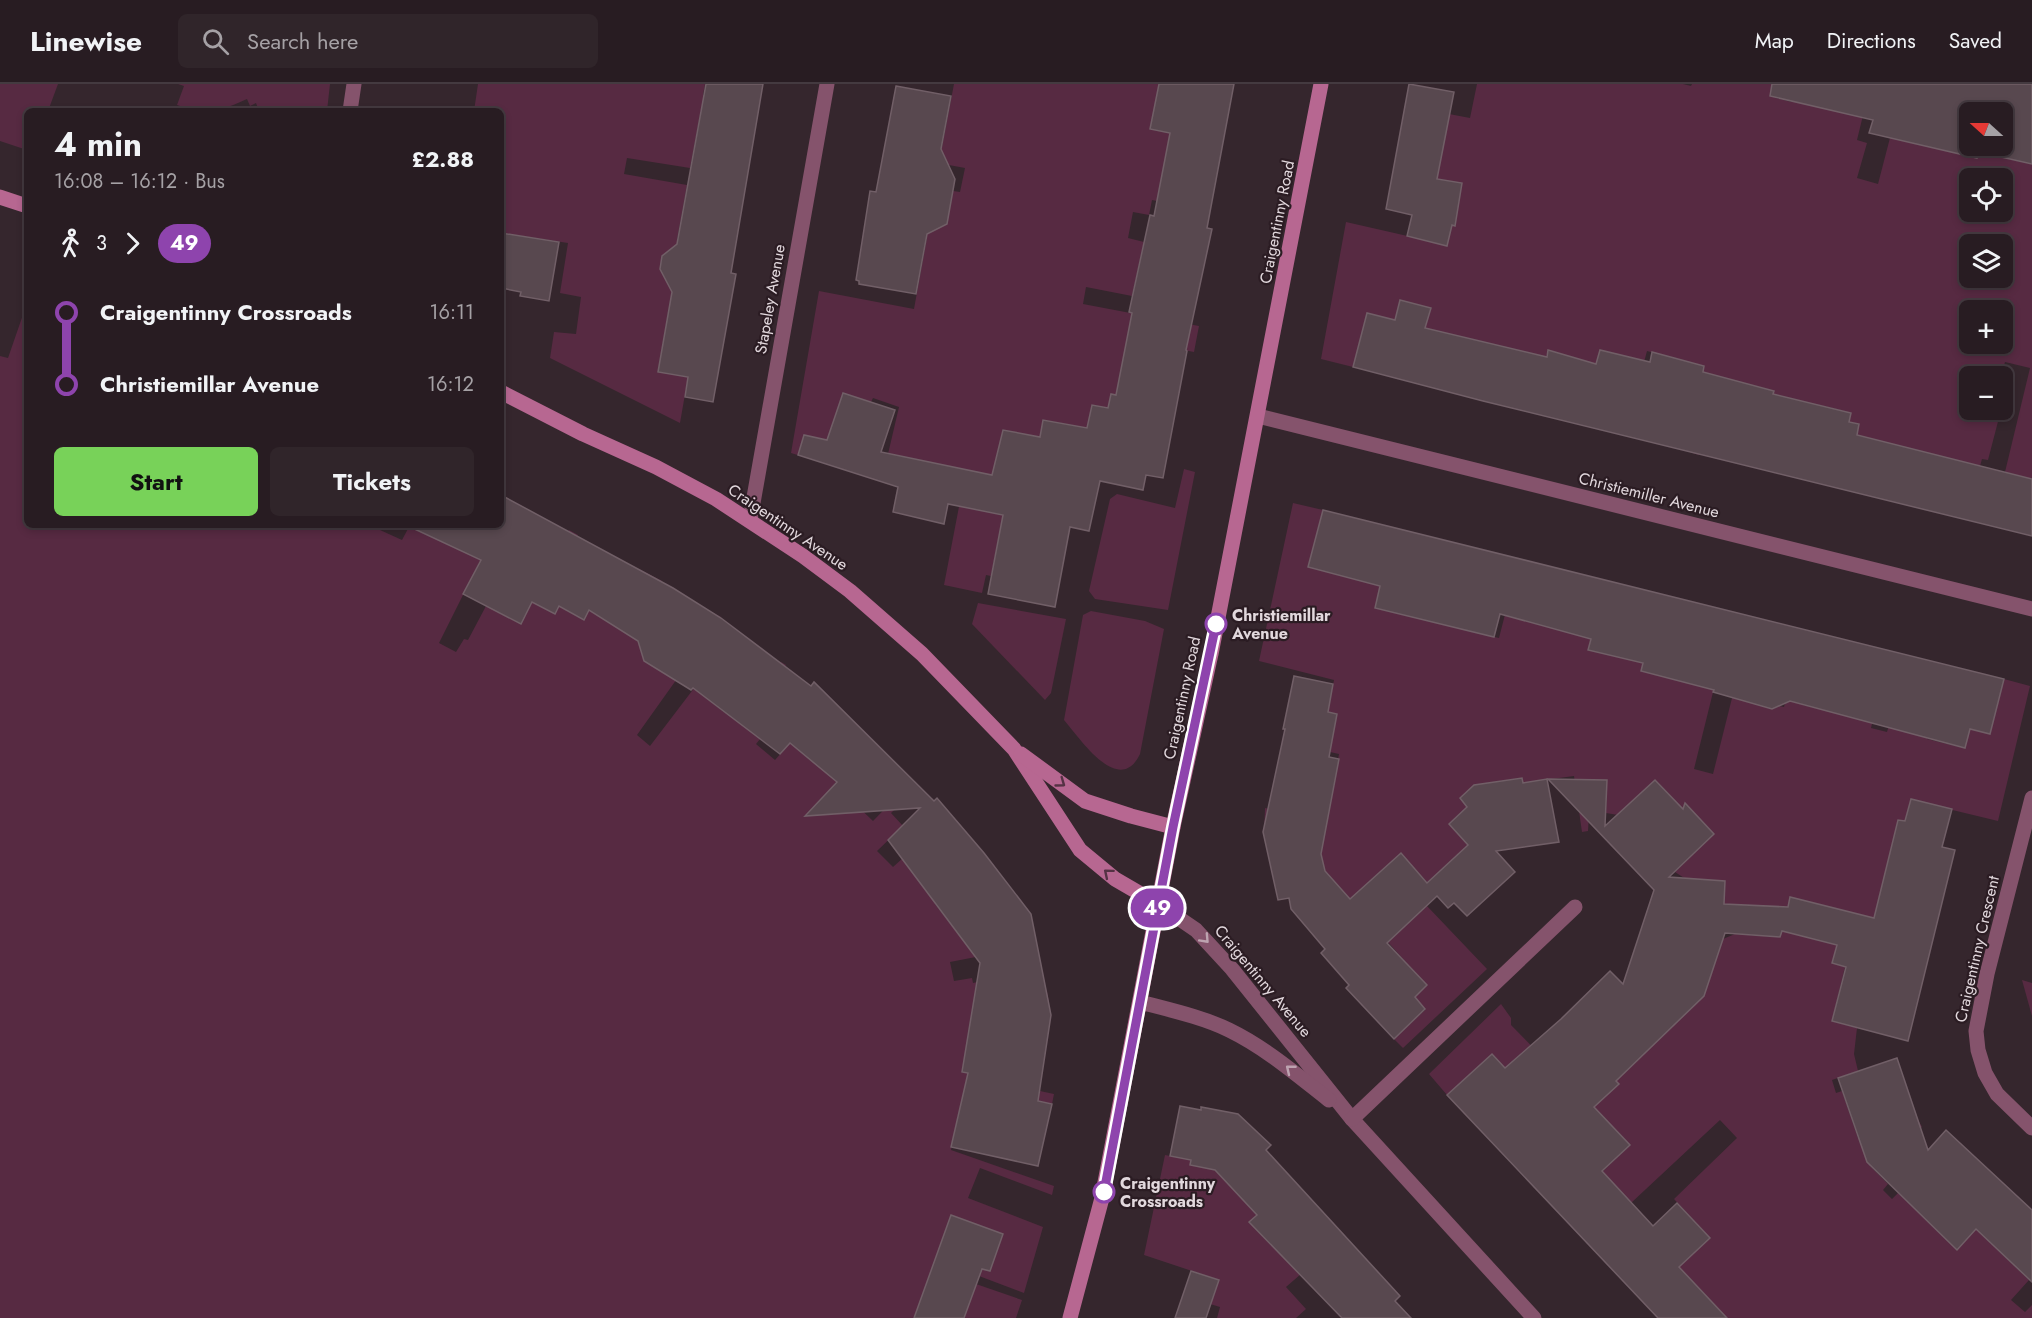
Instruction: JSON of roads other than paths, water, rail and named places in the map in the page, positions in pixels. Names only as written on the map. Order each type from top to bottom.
[{"type":"street","points":[[350,108],[354,84]]},
{"type":"street","name":"Stapeley Avenue","points":[[750,520],[827,84]]},
{"type":"street","name":"Craigentinny Road","points":[[1071,1318],[1102,1198],[1173,827],[1211,654],[1258,416],[1321,84]]},
{"type":"street","points":[[0,197],[24,205]]},
{"type":"street","name":"Craigentinny Avenue","points":[[504,394],[583,434],[656,467],[750,520],[803,556],[888,622],[1014,749],[1085,801],[1173,827]]},
{"type":"street","name":"Christiemiller Avenue","points":[[1258,416],[2032,609]]},
{"type":"street","name":"Craigentinny Avenue","points":[[1014,749],[1080,850],[1115,879],[1196,930],[1232,969],[1352,1119],[1534,1318]]},
{"type":"street","name":"Craigentinny Crescent","points":[[2032,798],[1987,974],[1976,1031],[1978,1050],[1985,1073],[1997,1094],[2032,1128]]},
{"type":"street","points":[[1352,1119],[1575,907]]},
{"type":"street","name":"Craigentinny Avenue","points":[[1140,1002],[1178,1012],[1229,1030],[1277,1058],[1352,1119]]},
{"type":"place","name":"Christiemillar Avenue","points":[[1216,624]]},
{"type":"place","name":"Craigentinny Crossroads","points":[[1104,1192]]}]
